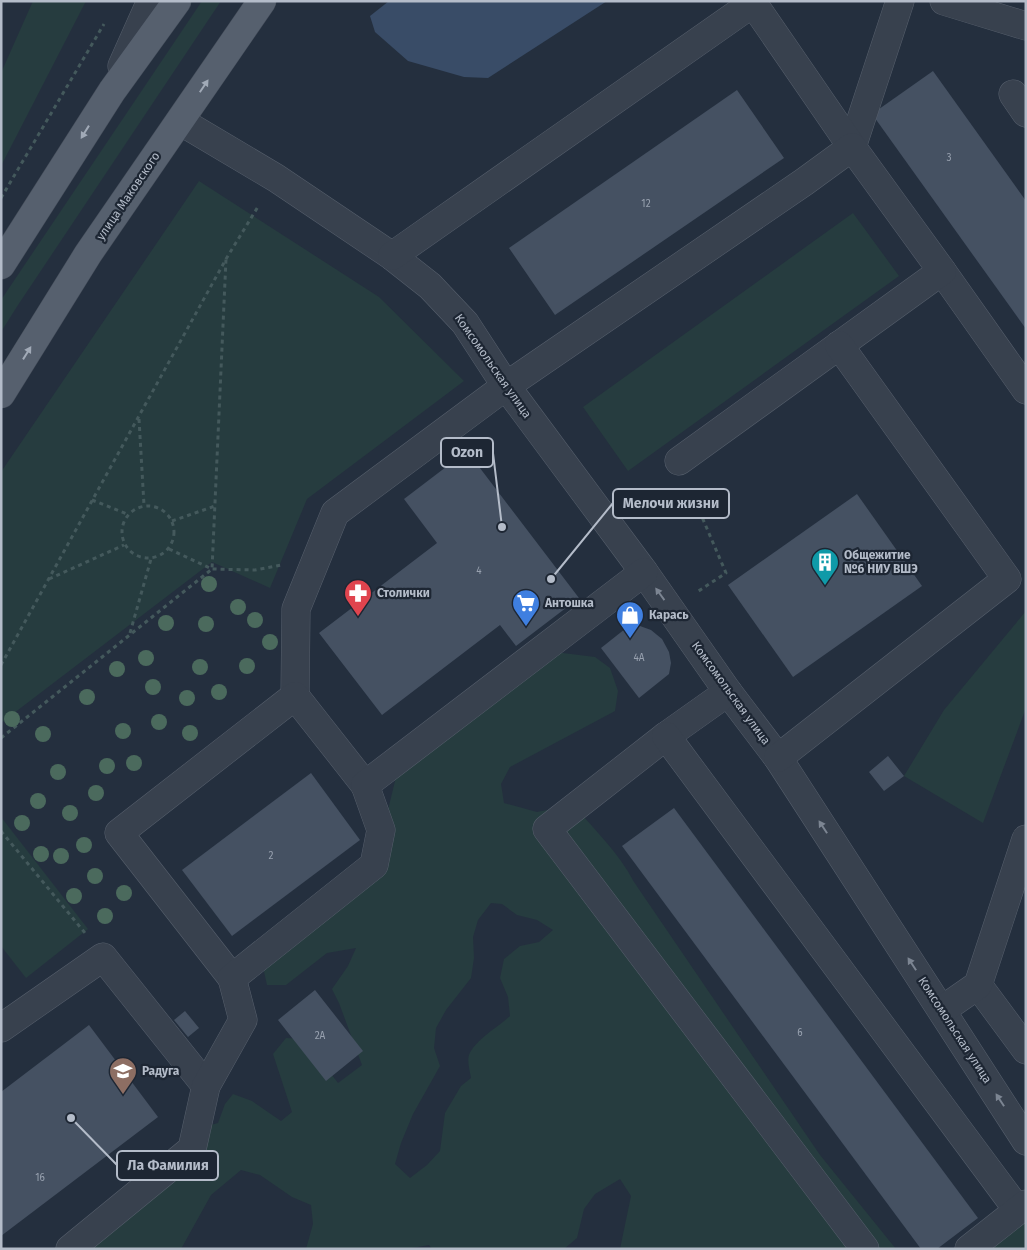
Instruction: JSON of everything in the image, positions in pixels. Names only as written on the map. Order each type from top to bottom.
[{"type":"main road","points":[[1,265],[112,91],[177,1]]},
{"type":"main road","name":"улица Маковского","points":[[1,394],[88,254],[262,1]]},
{"type":"street","points":[[112,91],[151,1]]},
{"type":"street","points":[[232,978],[374,866],[381,830],[365,785],[295,696],[296,610],[335,513],[506,386],[852,147],[900,1]]},
{"type":"street","points":[[944,1],[1026,26]]},
{"type":"street","points":[[392,256],[754,3],[852,147],[1026,390]]},
{"type":"street","name":"Комсомольская улица","points":[[180,121],[276,178],[392,256],[430,286],[465,323],[506,386],[644,572],[728,692],[778,758],[1026,1141]]},
{"type":"street","points":[[679,461],[942,271]]},
{"type":"street","points":[[778,758],[1007,579],[839,345]]},
{"type":"street","points":[[365,785],[644,572]]},
{"type":"street","points":[[728,692],[666,736],[547,828],[865,1249]]},
{"type":"street","points":[[70,1249],[192,1149],[206,1086],[243,1020],[232,978],[119,833],[295,696]]},
{"type":"street","points":[[666,736],[1022,1206],[969,1249]]},
{"type":"street","points":[[942,1010],[978,984],[1026,839]]},
{"type":"street","points":[[1,1028],[103,957],[206,1086]]},
{"type":"street","points":[[978,984],[1026,1050]]},
{"type":"path","points":[[1,198],[105,22]]},
{"type":"path","points":[[1,664],[226,258],[276,178]]},
{"type":"path","points":[[1,738],[212,569],[226,258]]},
{"type":"path","points":[[139,417],[144,505]]},
{"type":"path","points":[[679,461],[726,573]]},
{"type":"path","points":[[92,500],[127,514]]},
{"type":"path","points":[[144,505],[155,506],[165,512],[172,521],[174,536],[169,549],[151,559],[135,556],[124,545],[121,529],[127,514],[134,508],[144,505]]},
{"type":"path","points":[[172,521],[215,506]]},
{"type":"path","points":[[48,580],[124,545]]},
{"type":"path","points":[[169,549],[212,569],[255,570],[317,558]]},
{"type":"path","points":[[130,635],[151,559]]},
{"type":"path","points":[[1,831],[92,941],[103,957]]},
{"type":"green space","points":[[33,1],[86,1],[1,166],[1,73]]},
{"type":"green space","points":[[202,1],[221,1],[1,332],[1,300]]},
{"type":"green space","points":[[199,181],[379,297],[464,381],[307,499],[270,588],[212,562],[1,723],[1,472]]},
{"type":"green space","points":[[853,213],[899,276],[628,471],[583,407]]},
{"type":"green space","points":[[1026,611],[1026,708],[983,823],[904,776],[944,710]]},
{"type":"green space","points":[[547,651],[595,657],[610,668],[618,691],[615,711],[510,767],[501,784],[504,803],[537,812],[573,805],[598,832],[628,871],[820,1155],[896,1249],[620,1249],[631,1196],[620,1179],[595,1194],[584,1209],[577,1238],[564,1249],[432,1249],[429,1245],[407,1249],[306,1249],[313,1224],[311,1205],[292,1197],[260,1175],[241,1170],[211,1195],[181,1249],[74,1249],[200,1128],[218,1123],[225,1104],[233,1094],[252,1101],[281,1121],[292,1112],[273,1054],[286,1038],[304,1039],[338,1083],[362,1065],[332,989],[348,966],[356,948],[327,953],[286,985],[267,985],[263,967],[377,874],[387,814],[396,777]],"holes":[[[491,903],[502,904],[517,915],[537,920],[553,930],[539,942],[520,946],[504,959],[500,978],[508,997],[510,1016],[481,1039],[472,1049],[468,1060],[471,1078],[461,1086],[445,1113],[440,1151],[427,1165],[410,1178],[395,1164],[413,1114],[440,1066],[434,1048],[436,1028],[446,1010],[471,978],[474,958],[473,937],[478,920]]]},
{"type":"green space","points":[[1,817],[88,929],[26,978],[1,946]]},
{"type":"green space","points":[[1026,1218],[1026,1249],[957,1249]]},
{"type":"water","points":[[389,1],[607,1],[488,78],[464,77],[408,61],[375,32],[370,16]]},
{"type":"building","points":[[933,71],[1026,201],[1026,329],[872,114]]},
{"type":"building","points":[[737,90],[784,158],[555,315],[509,248]]},
{"type":"building","points":[[467,451],[579,598],[516,646],[500,625],[382,715],[319,633],[437,543],[404,499]]},
{"type":"building","name":"Общежитие №6 НИУ ВШЭ","points":[[857,494],[922,586],[793,677],[728,585]]},
{"type":"building","points":[[630,625],[651,630],[662,639],[669,652],[671,663],[669,674],[639,698],[601,648]]},
{"type":"building","points":[[888,756],[904,776],[884,791],[869,772]]},
{"type":"building","points":[[311,773],[360,840],[232,936],[182,870]]},
{"type":"building","points":[[674,808],[978,1218],[937,1249],[921,1249],[622,846]]},
{"type":"building","points":[[315,990],[363,1051],[326,1081],[278,1020]]},
{"type":"building","points":[[185,1011],[199,1028],[188,1037],[174,1020]]},
{"type":"building","points":[[89,1025],[158,1117],[1,1236],[1,1092]]},
{"type":"place","name":"Ozon","points":[[502,527]]},
{"type":"place","name":"Мелочи жизни","points":[[551,579]]},
{"type":"place","name":"Общежитие №6 НИУ ВШЭ","points":[[825,586]]},
{"type":"place","name":"Столички","points":[[358,617]]},
{"type":"place","name":"Антошка","points":[[526,627]]},
{"type":"place","name":"Карась","points":[[630,639]]},
{"type":"place","name":"Радуга","points":[[123,1095]]},
{"type":"place","name":"Ла Фамилия","points":[[71,1118]]}]
